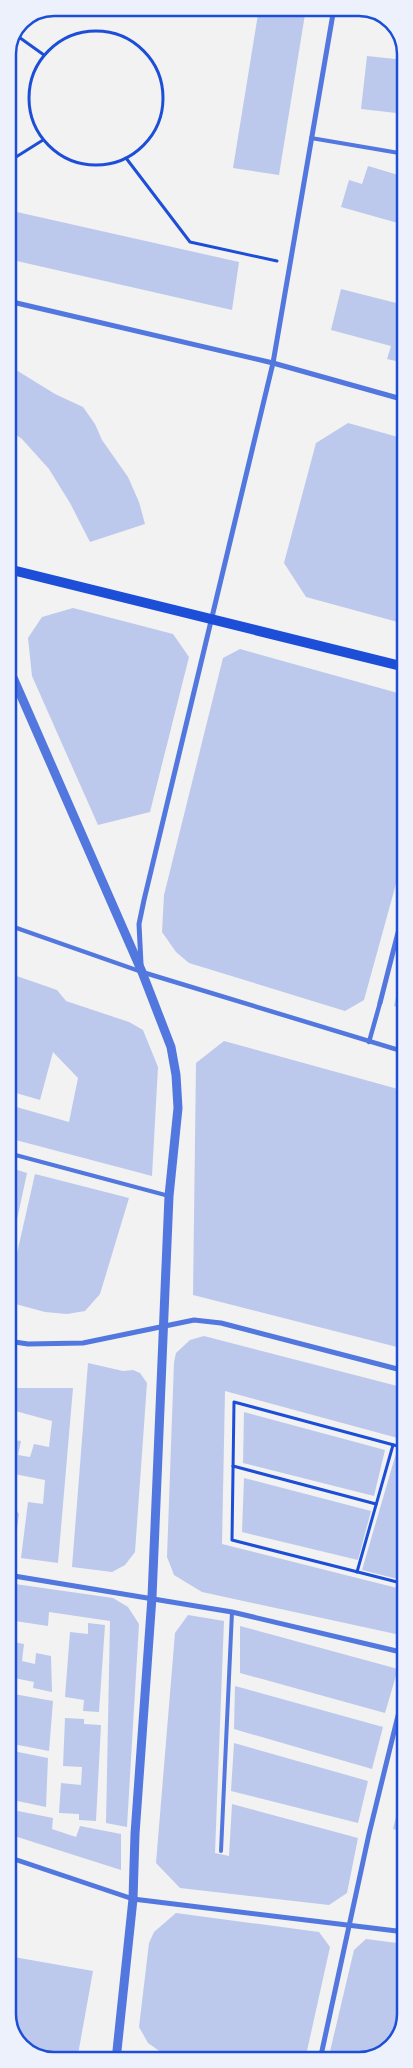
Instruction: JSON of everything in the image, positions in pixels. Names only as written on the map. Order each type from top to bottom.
[{"type":"main road","points":[[16,571],[396,665]]},
{"type":"street","points":[[142,972],[141,916],[273,363],[333,16]]},
{"type":"street","points":[[16,303],[273,363],[396,398]]},
{"type":"street","points":[[16,685],[142,972],[171,1046],[176,1075],[178,1108],[169,1196],[162,1327],[152,1597],[135,1834],[133,1899],[117,2052]]},
{"type":"street","points":[[16,928],[142,972],[397,1050]]},
{"type":"street","points":[[369,1042],[396,939]]},
{"type":"street","points":[[17,1342],[28,1344],[83,1343],[194,1320],[221,1323],[397,1369]]},
{"type":"street","points":[[17,1576],[152,1597],[232,1612],[397,1650]]},
{"type":"street","points":[[322,2051],[348,1924],[397,1721]]},
{"type":"street","points":[[17,1860],[133,1899],[397,1931]]},
{"type":"lane","points":[[311,138],[396,152]]},
{"type":"lane","points":[[17,1155],[169,1196]]},
{"type":"lane","points":[[221,1851],[232,1612]]},
{"type":"path","points":[[102,31],[124,37],[146,55],[155,66],[162,86],[162,108],[156,128],[144,146],[126,158],[104,165],[81,164],[60,155],[43,140],[32,120],[28,97],[32,75],[44,55],[68,38],[81,32],[102,31]]},
{"type":"path","points":[[20,38],[44,55]]},
{"type":"path","points":[[16,157],[43,140]]},
{"type":"path","points":[[126,158],[190,242],[290,263]]},
{"type":"path","points":[[397,1446],[234,1402],[232,1540],[397,1582]]},
{"type":"path","points":[[357,1572],[393,1445]]},
{"type":"path","points":[[233,1466],[376,1504]]},
{"type":"building","points":[[258,16],[305,16],[279,175],[233,168]]},
{"type":"building","points":[[367,56],[396,59],[396,113],[361,109]]},
{"type":"building","points":[[368,166],[396,174],[396,222],[341,207],[349,180],[362,184]]},
{"type":"building","points":[[16,212],[239,262],[232,310],[16,261]]},
{"type":"building","points":[[341,289],[396,303],[396,361],[387,359],[391,346],[331,330]]},
{"type":"building","points":[[16,370],[55,394],[83,407],[95,424],[102,440],[128,477],[139,502],[145,524],[90,542],[70,503],[49,469],[16,435]]},
{"type":"building","points":[[348,423],[396,437],[396,622],[306,597],[284,563],[316,443]]},
{"type":"building","points":[[73,608],[173,634],[189,657],[150,812],[98,825],[32,676],[28,638],[42,617]]},
{"type":"building","points":[[240,649],[396,693],[396,882],[364,1000],[345,1011],[189,963],[176,952],[162,932],[164,895],[223,658]]},
{"type":"building","points":[[16,976],[57,990],[66,1001],[129,1022],[143,1030],[158,1067],[152,1176],[17,1140],[17,1107],[69,1122],[78,1078],[53,1052],[40,1100],[17,1093]]},
{"type":"building","points":[[224,1041],[397,1089],[397,1347],[193,1295],[196,1063]]},
{"type":"building","points":[[17,1170],[27,1173],[17,1222]]},
{"type":"building","points":[[35,1174],[129,1198],[100,1294],[85,1311],[67,1314],[45,1312],[17,1304],[17,1255]]},
{"type":"building","points":[[204,1336],[397,1386],[397,1438],[225,1391],[222,1544],[397,1588],[397,1634],[202,1592],[174,1575],[167,1557],[174,1362],[176,1353],[190,1340]]},
{"type":"building","points":[[88,1363],[123,1371],[133,1370],[140,1373],[147,1383],[135,1552],[125,1565],[112,1572],[72,1567]]},
{"type":"building","points":[[17,1388],[73,1388],[58,1563],[21,1558],[28,1502],[43,1504],[45,1480],[17,1475],[17,1440],[21,1441],[18,1455],[30,1457],[34,1444],[49,1447],[52,1421],[17,1411]]},
{"type":"building","points":[[244,1412],[385,1450],[374,1496],[243,1463]]},
{"type":"building","points":[[397,1451],[397,1579],[362,1570]]},
{"type":"building","points":[[244,1478],[371,1511],[358,1560],[242,1532]]},
{"type":"building","points":[[17,1511],[19,1514],[17,1529]]},
{"type":"building","points":[[17,1584],[113,1598],[128,1607],[139,1624],[127,1827],[106,1823],[110,1621],[49,1612],[48,1626],[17,1621]]},
{"type":"building","points":[[188,1615],[224,1621],[215,1853],[229,1856],[232,1804],[358,1838],[347,1893],[329,1905],[180,1888],[156,1863],[175,1633]]},
{"type":"building","points":[[88,1623],[105,1625],[99,1712],[83,1711],[84,1700],[65,1697],[70,1632],[88,1634]]},
{"type":"building","points":[[240,1626],[397,1669],[385,1713],[240,1673]]},
{"type":"building","points":[[17,1643],[24,1644],[22,1661],[35,1664],[36,1653],[51,1656],[52,1692],[33,1688],[34,1682],[17,1679]]},
{"type":"building","points":[[235,1686],[383,1727],[372,1769],[234,1729]]},
{"type":"building","points":[[17,1695],[53,1701],[49,1751],[17,1745]]},
{"type":"building","points":[[65,1718],[84,1719],[84,1724],[101,1725],[96,1821],[79,1820],[79,1814],[59,1813],[61,1783],[81,1785],[82,1767],[63,1766]]},
{"type":"building","points":[[234,1743],[368,1781],[358,1823],[231,1791]]},
{"type":"building","points":[[17,1752],[48,1758],[46,1807],[17,1801]]},
{"type":"building","points":[[17,1811],[53,1818],[52,1829],[76,1837],[80,1826],[121,1834],[121,1870],[17,1837]]},
{"type":"building","points":[[397,1813],[397,1830],[393,1829]]},
{"type":"building","points":[[176,1913],[319,1932],[330,1947],[307,2051],[160,2052],[148,2043],[139,2027],[149,1943],[154,1932]]},
{"type":"building","points":[[366,1939],[397,1943],[397,2014],[395,2026],[387,2039],[376,2048],[364,2051],[330,2051],[354,1950]]},
{"type":"building","points":[[17,1958],[93,1971],[78,2052],[52,2052],[40,2049],[29,2042],[21,2033],[17,2019]]}]
